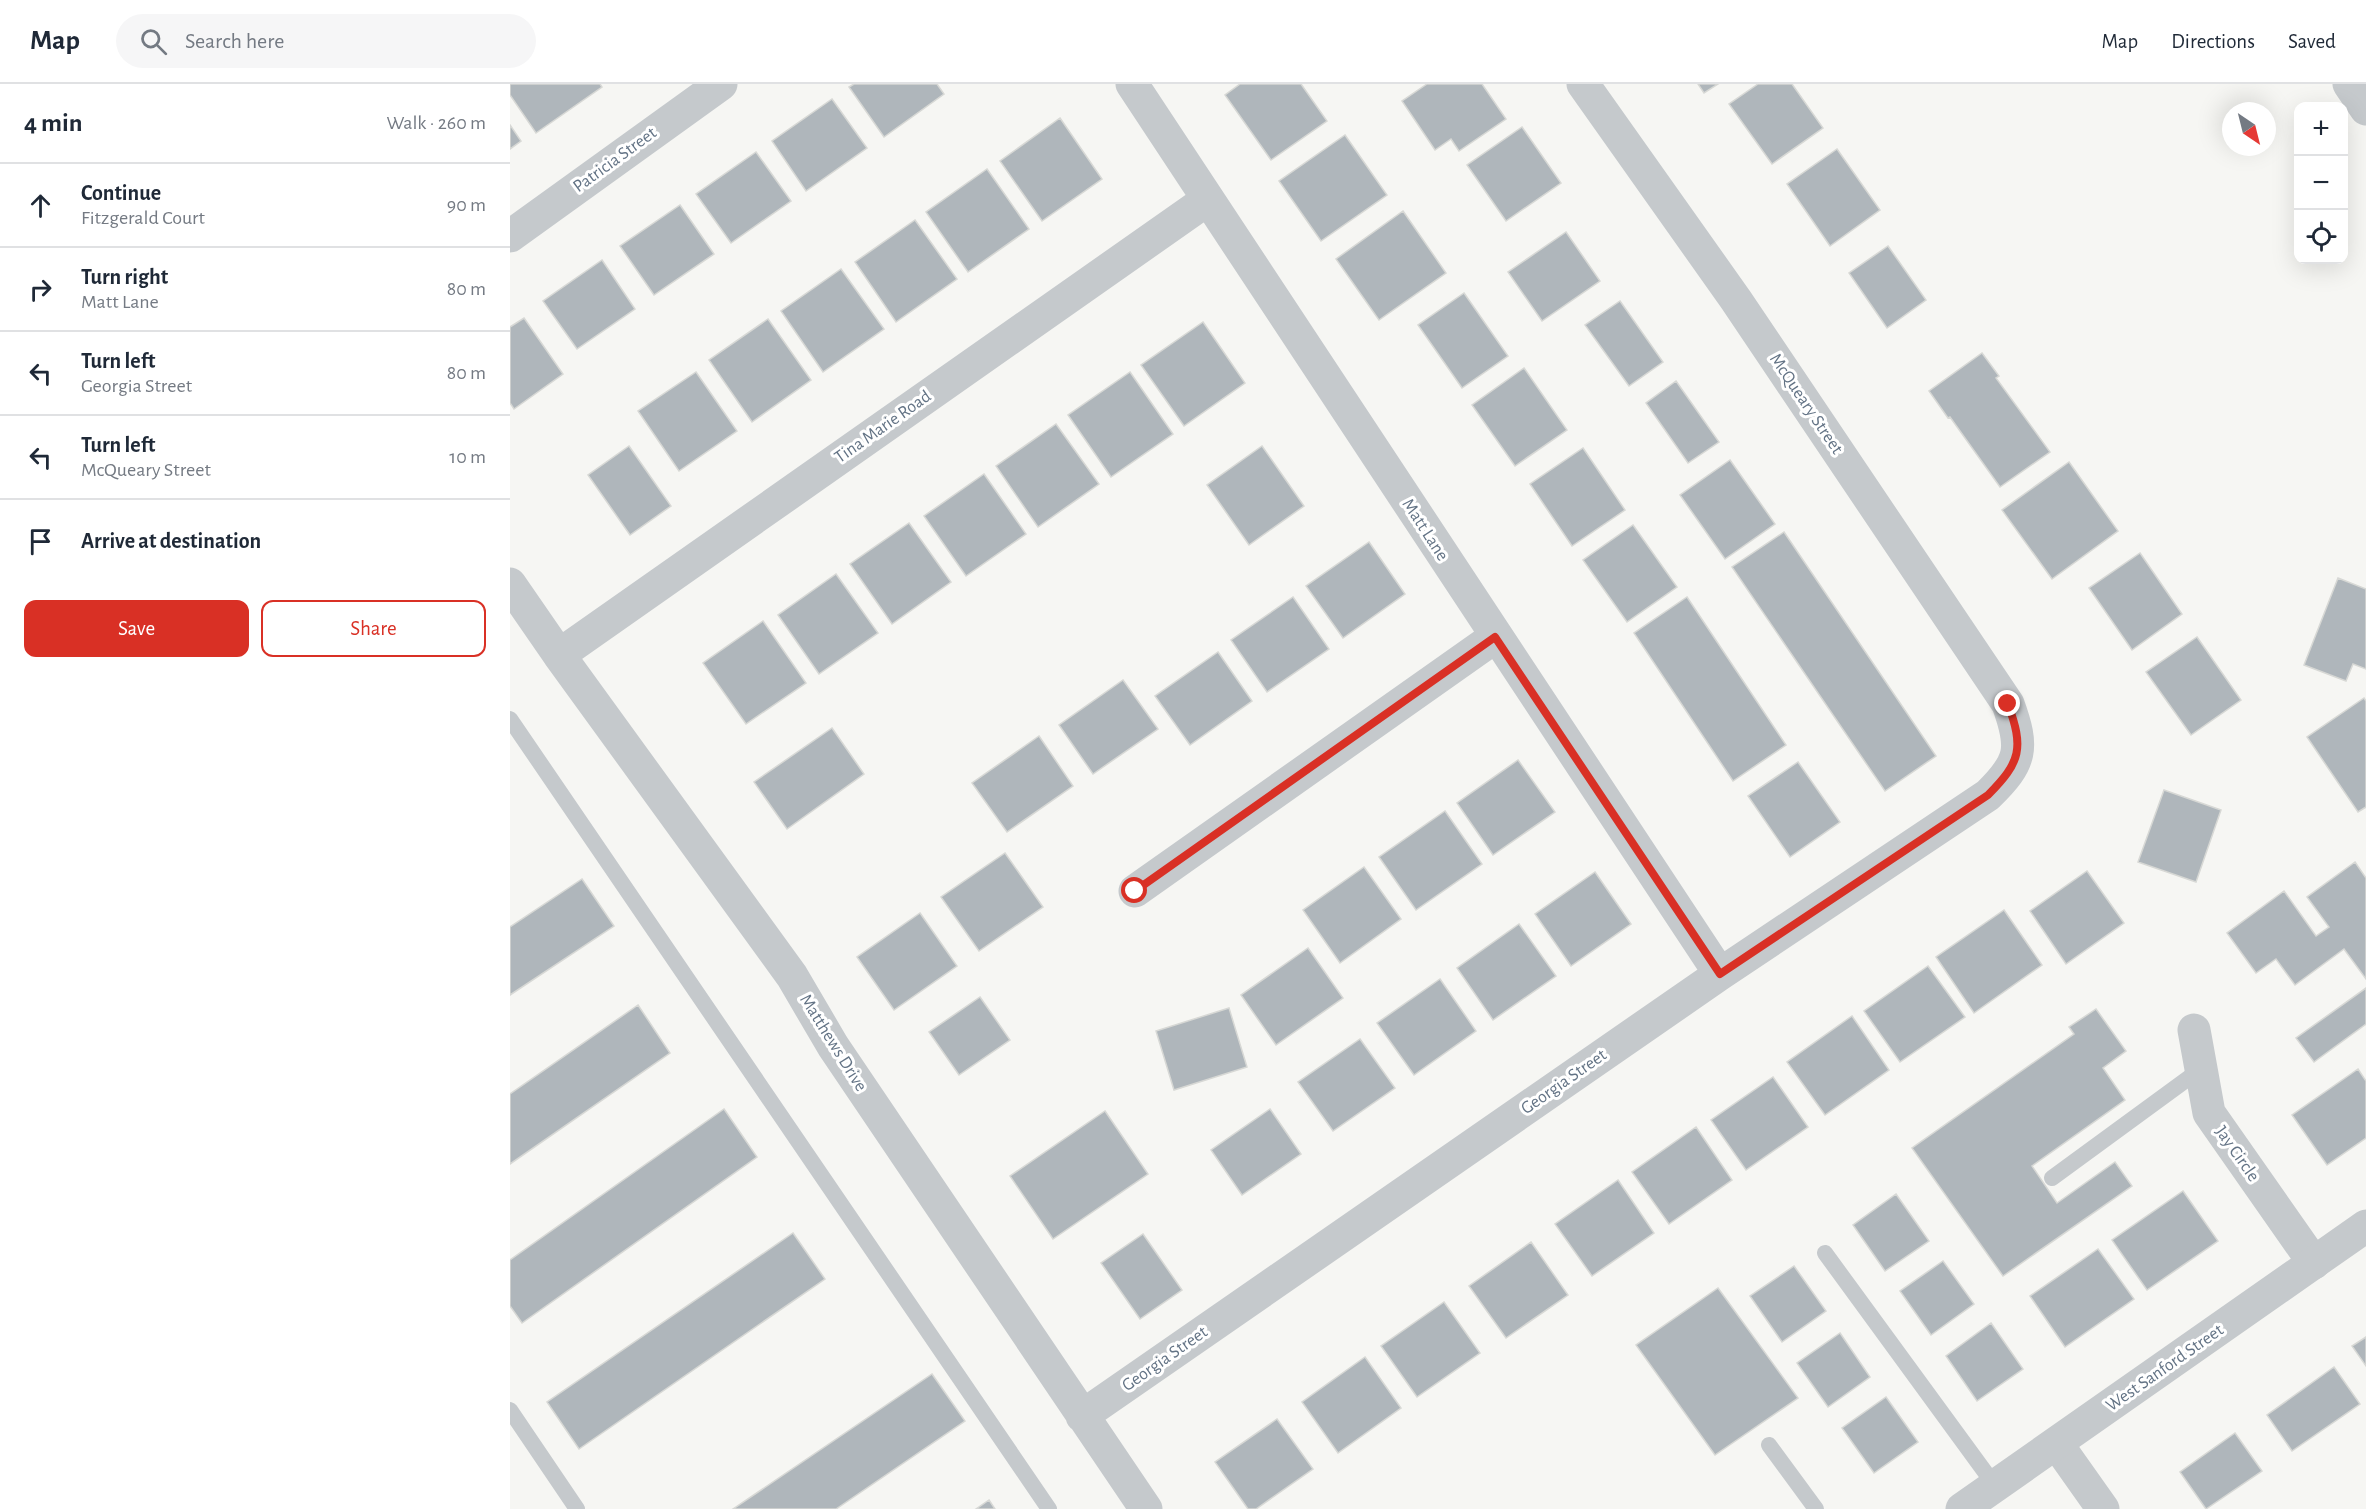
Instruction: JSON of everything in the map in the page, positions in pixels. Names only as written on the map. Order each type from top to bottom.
[{"type":"street","name":"Patricia Street","points":[[510,236],[721,84]]},
{"type":"street","name":"Matt Lane","points":[[1132,84],[1495,637],[1720,974]]},
{"type":"street","name":"McQueary Street","points":[[1583,84],[1736,300],[1988,674],[2008,704],[2018,730]]},
{"type":"street","name":"Tina Marie Road","points":[[559,655],[1207,200]]},
{"type":"street","name":"Matthews Drive","points":[[510,584],[792,976],[833,1046],[1146,1509]]},
{"type":"street","points":[[1135,891],[1495,637]]},
{"type":"street","name":"Georgia Street","points":[[1082,1416],[1720,974],[1988,795],[2008,776],[2019,746],[2018,730]]},
{"type":"street","name":"Jay Circle","points":[[2194,1030],[2209,1113],[2314,1263]]},
{"type":"street","name":"West Sanford Street","points":[[1962,1509],[2366,1226]]},
{"type":"street","points":[[2057,1444],[2103,1509]]},
{"type":"lane","points":[[510,719],[1049,1509]]},
{"type":"lane","points":[[2052,1178],[2201,1069]]},
{"type":"lane","points":[[1825,1253],[1996,1487]]},
{"type":"lane","points":[[510,1410],[577,1509]]},
{"type":"lane","points":[[1769,1445],[1816,1509]]},
{"type":"building","points":[[510,84],[600,84],[602,87],[536,133],[510,95]]},
{"type":"building","points":[[854,84],[937,84],[944,94],[884,137],[849,87]]},
{"type":"building","points":[[1240,84],[1301,84],[1327,121],[1271,160],[1225,95]]},
{"type":"building","points":[[1427,84],[1482,84],[1506,119],[1459,151],[1451,139],[1435,150],[1402,101]]},
{"type":"building","points":[[1698,84],[1718,84],[1704,93]]},
{"type":"building","points":[[1758,84],[1792,84],[1823,128],[1772,164],[1729,104]]},
{"type":"building","points":[[832,99],[867,148],[806,191],[772,141]]},
{"type":"building","points":[[1060,118],[1102,179],[1042,221],[1000,161]]},
{"type":"building","points":[[510,125],[521,141],[510,149]]},
{"type":"building","points":[[1522,127],[1561,183],[1506,221],[1467,165]]},
{"type":"building","points":[[1345,135],[1387,195],[1321,241],[1279,181]]},
{"type":"building","points":[[1837,149],[1880,210],[1830,246],[1787,184]]},
{"type":"building","points":[[756,152],[791,201],[731,243],[696,194]]},
{"type":"building","points":[[987,169],[1029,229],[968,272],[926,212]]},
{"type":"building","points":[[680,205],[714,254],[654,295],[620,246]]},
{"type":"building","points":[[1403,211],[1446,273],[1379,320],[1336,259]]},
{"type":"building","points":[[915,220],[957,279],[896,322],[855,262]]},
{"type":"building","points":[[1566,232],[1600,281],[1542,321],[1508,272]]},
{"type":"building","points":[[1888,246],[1926,300],[1887,328],[1849,273]]},
{"type":"building","points":[[602,260],[635,309],[577,349],[543,301]]},
{"type":"building","points":[[841,269],[884,329],[823,372],[781,311]]},
{"type":"building","points":[[1464,293],[1508,356],[1462,388],[1418,325]]},
{"type":"building","points":[[1620,301],[1663,362],[1629,386],[1585,325]]},
{"type":"building","points":[[524,318],[563,374],[514,409],[510,403],[510,327]]},
{"type":"building","points":[[768,319],[811,380],[752,422],[709,360]]},
{"type":"building","points":[[1203,322],[1245,383],[1184,426],[1141,365]]},
{"type":"building","points":[[1982,353],[1999,376],[1996,378],[2050,452],[2000,487],[1929,391]]},
{"type":"building","points":[[1524,368],[1567,430],[1515,466],[1472,405]]},
{"type":"building","points":[[696,372],[737,431],[679,471],[638,411]]},
{"type":"building","points":[[1130,372],[1173,434],[1111,477],[1068,415]]},
{"type":"building","points":[[1676,381],[1719,442],[1688,463],[1646,403]]},
{"type":"building","points":[[1056,424],[1099,484],[1038,527],[996,466]]},
{"type":"building","points":[[629,446],[671,506],[630,535],[588,475]]},
{"type":"building","points":[[1262,446],[1304,506],[1249,545],[1207,485]]},
{"type":"building","points":[[1583,448],[1625,510],[1572,546],[1530,484]]},
{"type":"building","points":[[1730,460],[1775,524],[1725,559],[1680,495]]},
{"type":"building","points":[[2069,462],[2118,531],[2052,579],[2002,510]]},
{"type":"building","points":[[984,474],[1026,534],[966,576],[924,516]]},
{"type":"building","points":[[909,523],[951,582],[892,624],[850,564]]},
{"type":"building","points":[[1633,525],[1677,587],[1627,622],[1583,560]]},
{"type":"building","points":[[1784,532],[1936,756],[1885,791],[1732,567]]},
{"type":"building","points":[[1369,542],[1405,594],[1343,638],[1306,586]]},
{"type":"building","points":[[2140,553],[2182,614],[2132,650],[2089,588]]},
{"type":"building","points":[[836,574],[878,633],[819,674],[778,615]]},
{"type":"building","points":[[2338,578],[2366,589],[2366,669],[2353,664],[2346,681],[2304,665]]},
{"type":"building","points":[[1293,597],[1329,649],[1267,692],[1231,640]]},
{"type":"building","points":[[1687,597],[1786,745],[1733,781],[1634,633]]},
{"type":"building","points":[[763,621],[806,683],[746,724],[703,663]]},
{"type":"building","points":[[2197,637],[2241,700],[2191,735],[2146,672]]},
{"type":"building","points":[[1218,652],[1252,701],[1190,745],[1155,696]]},
{"type":"building","points":[[1123,680],[1158,729],[1093,774],[1059,725]]},
{"type":"building","points":[[2364,698],[2366,701],[2366,807],[2358,812],[2307,737]]},
{"type":"building","points":[[832,728],[864,774],[787,829],[754,782]]},
{"type":"building","points":[[1039,736],[1073,786],[1007,832],[972,783]]},
{"type":"building","points":[[1518,760],[1555,812],[1493,855],[1457,803]]},
{"type":"building","points":[[1798,762],[1840,822],[1790,857],[1748,796]]},
{"type":"building","points":[[2164,790],[2221,810],[2196,882],[2138,862]]},
{"type":"building","points":[[1445,811],[1482,864],[1416,910],[1379,857]]},
{"type":"building","points":[[1005,853],[1043,907],[979,951],[941,897]]},
{"type":"building","points":[[2355,862],[2366,878],[2366,979],[2344,949],[2295,985],[2276,959],[2256,973],[2227,933],[2284,891],[2316,936],[2329,927],[2307,897]]},
{"type":"building","points":[[1364,867],[1401,919],[1340,963],[1303,910]]},
{"type":"building","points":[[2087,871],[2124,923],[2066,964],[2030,911]]},
{"type":"building","points":[[1595,872],[1631,924],[1571,966],[1535,914]]},
{"type":"building","points":[[582,879],[614,926],[510,995],[510,927]]},
{"type":"building","points":[[2004,910],[2042,965],[1974,1013],[1936,957]]},
{"type":"building","points":[[920,913],[957,966],[894,1010],[857,957]]},
{"type":"building","points":[[1519,924],[1556,976],[1493,1020],[1457,968]]},
{"type":"building","points":[[1308,948],[1343,998],[1276,1045],[1241,995]]},
{"type":"building","points":[[1928,966],[1965,1017],[1900,1062],[1864,1011]]},
{"type":"building","points":[[1440,979],[1476,1031],[1414,1075],[1377,1023]]},
{"type":"building","points":[[2366,988],[2366,1024],[2314,1062],[2296,1038]]},
{"type":"building","points":[[980,997],[1010,1040],[959,1075],[929,1032]]},
{"type":"building","points":[[638,1005],[670,1053],[510,1164],[510,1094]]},
{"type":"building","points":[[1229,1008],[1247,1067],[1174,1090],[1156,1031]]},
{"type":"building","points":[[2096,1009],[2126,1051],[2103,1068],[2125,1100],[2032,1166],[2057,1203],[2115,1162],[2132,1186],[2003,1276],[1912,1148],[2074,1034],[2069,1027]]},
{"type":"building","points":[[1852,1016],[1889,1070],[1825,1115],[1787,1062]]},
{"type":"building","points":[[1360,1039],[1395,1088],[1333,1131],[1298,1082]]},
{"type":"building","points":[[2358,1069],[2366,1081],[2366,1138],[2327,1165],[2292,1115]]},
{"type":"building","points":[[1773,1077],[1808,1127],[1746,1170],[1711,1120]]},
{"type":"building","points":[[724,1109],[757,1157],[522,1323],[510,1306],[510,1260]]},
{"type":"building","points":[[1270,1109],[1301,1154],[1242,1195],[1211,1150]]},
{"type":"building","points":[[1105,1111],[1148,1174],[1053,1239],[1010,1176]]},
{"type":"building","points":[[1696,1127],[1732,1180],[1669,1224],[1632,1172]]},
{"type":"building","points":[[1618,1180],[1654,1233],[1592,1276],[1555,1224]]},
{"type":"building","points":[[2183,1191],[2218,1241],[2147,1290],[2112,1240]]},
{"type":"building","points":[[1896,1194],[1929,1241],[1885,1271],[1853,1225]]},
{"type":"building","points":[[793,1233],[825,1279],[579,1449],[547,1402]]},
{"type":"building","points":[[1143,1234],[1182,1290],[1140,1319],[1101,1263]]},
{"type":"building","points":[[1531,1242],[1568,1295],[1506,1338],[1469,1286]]},
{"type":"building","points":[[2098,1249],[2134,1299],[2065,1347],[2030,1296]]},
{"type":"building","points":[[1943,1261],[1974,1304],[1931,1335],[1900,1291]]},
{"type":"building","points":[[1794,1266],[1826,1311],[1782,1342],[1750,1296]]},
{"type":"building","points":[[1718,1288],[1798,1398],[1715,1455],[1636,1345]]},
{"type":"building","points":[[1444,1302],[1480,1353],[1417,1397],[1381,1346]]},
{"type":"building","points":[[1991,1323],[2023,1369],[1977,1401],[1946,1356]]},
{"type":"building","points":[[1840,1333],[1870,1377],[1828,1407],[1797,1363]]},
{"type":"building","points":[[2366,1337],[2366,1366],[2352,1346]]},
{"type":"building","points":[[1365,1357],[1401,1408],[1338,1453],[1302,1402]]},
{"type":"building","points":[[2334,1367],[2360,1404],[2292,1451],[2267,1415]]},
{"type":"building","points":[[932,1374],[965,1421],[836,1509],[733,1509]]},
{"type":"building","points":[[1886,1397],[1918,1442],[1874,1473],[1842,1428]]},
{"type":"building","points":[[1277,1419],[1313,1469],[1256,1509],[1248,1509],[1215,1462]]},
{"type":"building","points":[[2235,1433],[2262,1471],[2206,1509],[2180,1472]]},
{"type":"building","points":[[989,1500],[995,1509],[976,1509]]},
{"type":"route","points":[[1135,891],[1495,637],[1720,974],[1988,795],[2008,776],[2019,746],[2018,730],[2008,704]]}]
